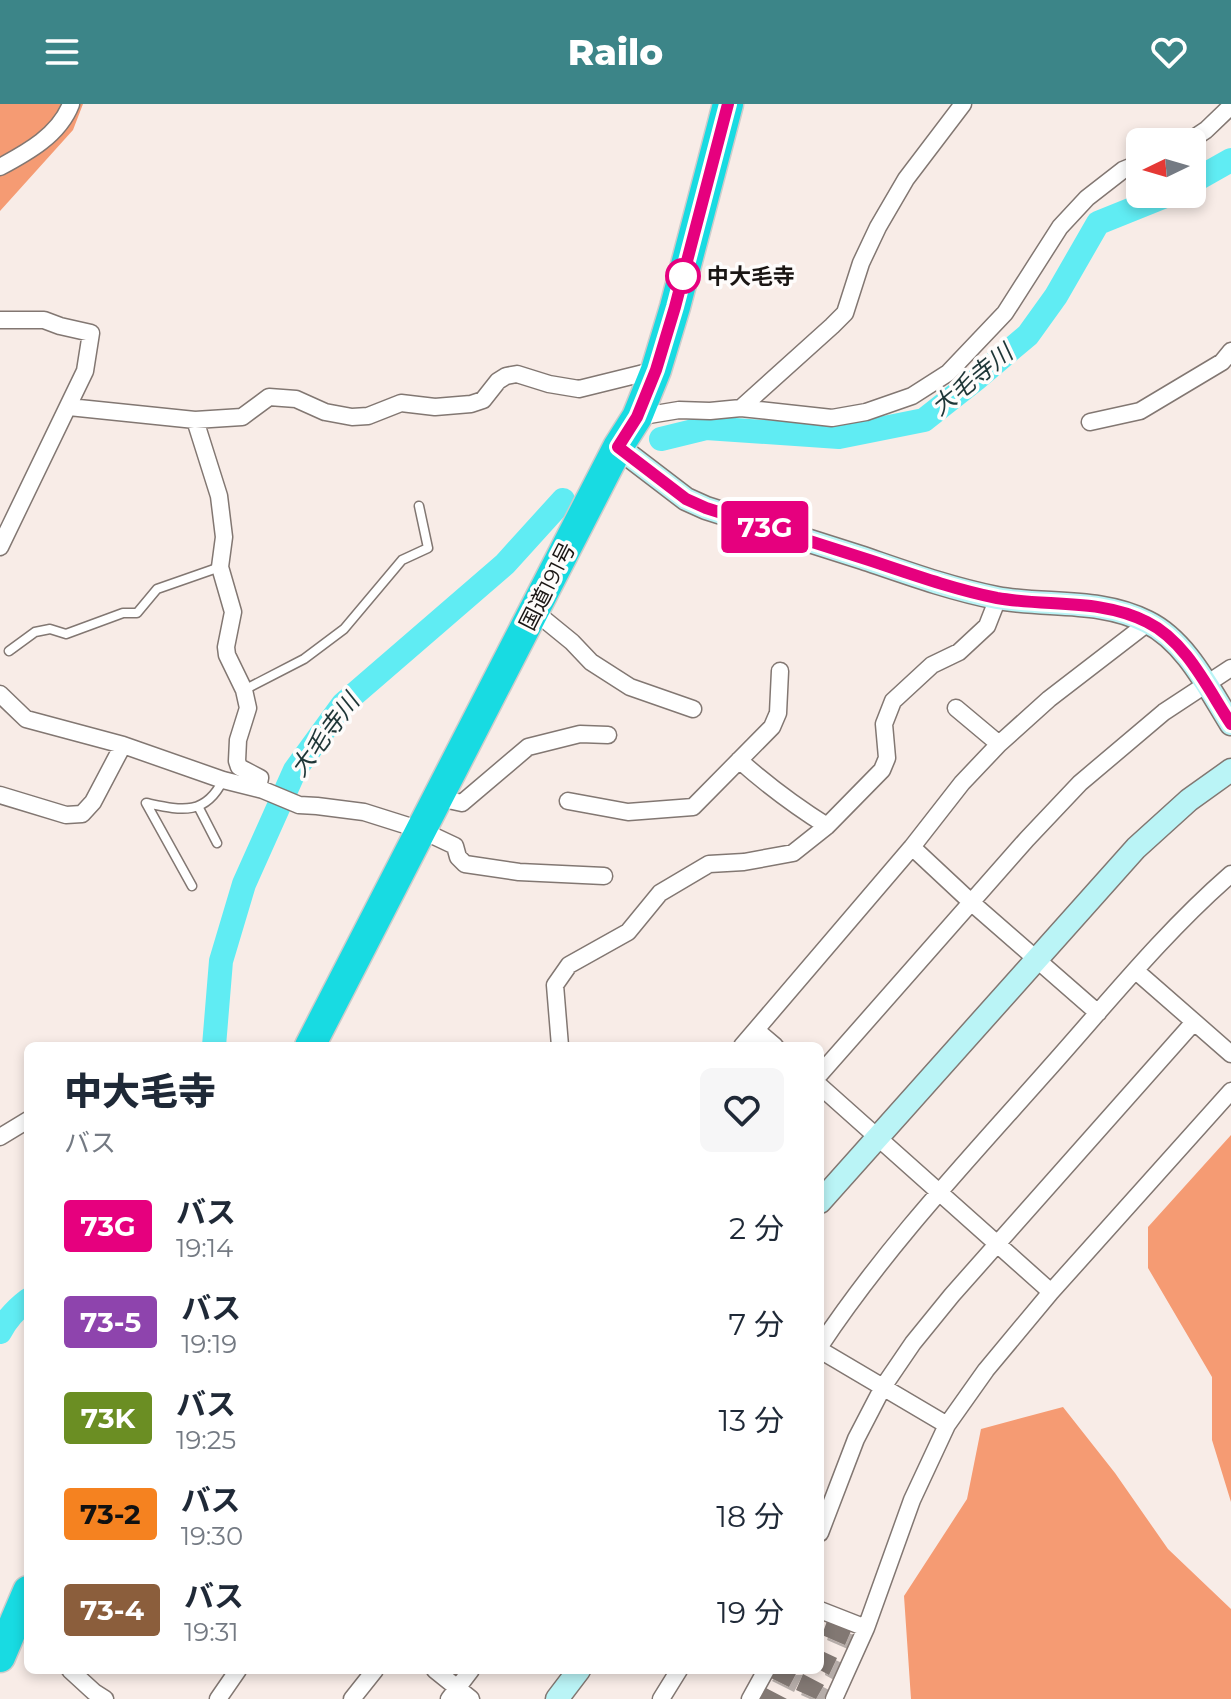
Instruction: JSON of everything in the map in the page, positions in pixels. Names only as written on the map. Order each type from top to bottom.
[{"type":"highway","name":"国道191号","points":[[312,1042],[618,447],[637,417],[656,370],[675,307],[728,104]]},
{"type":"highway","points":[[0,1657],[24,1609]]},
{"type":"street","points":[[0,167],[51,134],[71,104]]},
{"type":"street","points":[[741,408],[845,313],[861,263],[878,227],[906,179],[963,104]]},
{"type":"street","points":[[1206,130],[1231,106]]},
{"type":"street","points":[[637,417],[679,410],[741,408],[832,418],[866,412],[912,396],[948,373],[1005,313],[1060,227],[1087,198],[1126,169]]},
{"type":"street","points":[[0,320],[44,320],[91,333],[85,371],[0,547]]},
{"type":"street","points":[[1090,422],[1140,411],[1222,362],[1231,351]]},
{"type":"street","points":[[69,407],[195,420],[242,417],[269,397],[296,399],[325,412],[352,417],[368,416],[401,403],[435,407],[471,404],[483,400],[498,381],[517,374],[579,389],[656,370]]},
{"type":"street","points":[[195,420],[219,496],[224,537],[220,567],[233,612],[227,655],[244,690],[248,708],[238,740],[237,761],[239,767],[260,778],[261,789]]},
{"type":"street","points":[[618,447],[686,499],[706,508],[949,586],[1025,602],[1091,605],[1118,610],[1149,622],[1172,640],[1231,724]]},
{"type":"street","points":[[560,1042],[555,985],[569,965],[628,932],[660,893],[709,864],[744,862],[793,853],[827,826],[882,770],[887,758],[884,724],[893,701],[932,665],[959,652],[987,626],[998,598]]},
{"type":"street","points":[[534,611],[591,662],[630,687],[693,709]]},
{"type":"street","points":[[746,1042],[912,847],[962,783],[999,744],[1049,699],[1149,622]]},
{"type":"street","points":[[824,1070],[1080,783],[1164,712],[1231,668]]},
{"type":"street","points":[[568,801],[628,812],[693,807],[772,727],[778,713],[780,671]]},
{"type":"street","points":[[2,700],[26,719],[123,745],[223,780],[261,789],[299,805],[364,812],[421,830],[455,846],[458,857],[465,864],[519,872],[604,876]]},
{"type":"street","points":[[956,708],[999,744]]},
{"type":"street","points":[[439,798],[462,803],[528,747],[580,734],[608,735]]},
{"type":"street","points":[[0,795],[66,815],[82,814],[93,802],[123,745]]},
{"type":"street","points":[[739,760],[765,784],[827,826]]},
{"type":"street","points":[[824,1197],[1136,848],[1189,800],[1231,770]]},
{"type":"street","points":[[912,847],[1098,1013]]},
{"type":"street","points":[[824,1342],[849,1302],[939,1192],[1175,927],[1231,874]]},
{"type":"street","points":[[1136,971],[1231,1054]]},
{"type":"street","points":[[824,1523],[856,1439],[883,1387],[913,1343],[1194,1022]]},
{"type":"street","points":[[756,1030],[770,1042]]},
{"type":"street","points":[[824,1090],[1051,1292]]},
{"type":"street","points":[[834,1699],[866,1628],[912,1500],[947,1425],[986,1370],[1051,1292],[1231,1091]]},
{"type":"street","points":[[0,1137],[24,1122]]},
{"type":"street","points":[[824,1350],[947,1425]]},
{"type":"street","points":[[824,1612],[866,1628]]},
{"type":"street","points":[[74,1674],[105,1699]]},
{"type":"street","points":[[218,1699],[235,1674]]},
{"type":"street","points":[[352,1699],[372,1674]]},
{"type":"street","points":[[439,1674],[459,1695],[469,1674]]},
{"type":"street","points":[[557,1699],[576,1674]]},
{"type":"street","points":[[661,1699],[677,1674]]},
{"type":"street","points":[[750,1699],[764,1674]]},
{"type":"lane","points":[[244,690],[304,659],[344,629],[402,560],[428,548],[419,506]]},
{"type":"lane","points":[[9,651],[35,632],[50,629],[66,634],[123,613],[137,613],[157,589],[220,567]]},
{"type":"lane","points":[[192,886],[146,803],[175,809],[199,808],[216,795],[223,780]]},
{"type":"lane","points":[[199,808],[217,843]]},
{"type":"shaded area","points":[[0,104],[83,104],[73,130],[0,211]]},
{"type":"shaded area","points":[[1231,1135],[1231,1502],[1212,1440],[1212,1377],[1148,1268],[1148,1227]]},
{"type":"shaded area","points":[[1063,1407],[1115,1473],[1168,1549],[1231,1609],[1231,1699],[911,1699],[904,1596],[967,1499],[981,1429]]},
{"type":"building","points":[[827,1621],[851,1631],[845,1645],[824,1636]]},
{"type":"building","points":[[824,1652],[837,1658],[829,1675],[824,1672]]},
{"type":"building","points":[[768,1674],[796,1674],[789,1687],[767,1676]]},
{"type":"building","points":[[803,1674],[824,1685],[816,1699],[796,1690]]},
{"type":"building","points":[[764,1687],[787,1699],[756,1699]]},
{"type":"waterway","name":"大毛寺川","points":[[1206,174],[1231,160]]},
{"type":"waterway","name":"大毛寺川","points":[[661,439],[706,428],[839,437],[924,420],[1028,335],[1056,296],[1098,223],[1135,208]]},
{"type":"waterway","name":"大毛寺川","points":[[214,1042],[221,961],[244,884],[295,770],[343,704],[505,564],[563,500]]},
{"type":"waterway","name":"大毛寺川","points":[[0,1332],[12,1314],[24,1304]]},
{"type":"bus line","name":"73G","points":[[728,104],[656,370],[637,417],[618,447],[686,499],[706,508],[949,586],[1025,602],[1091,605],[1118,610],[1149,622],[1172,640],[1231,724]]},
{"type":"place","name":"中大毛寺","points":[[683,276]]}]
